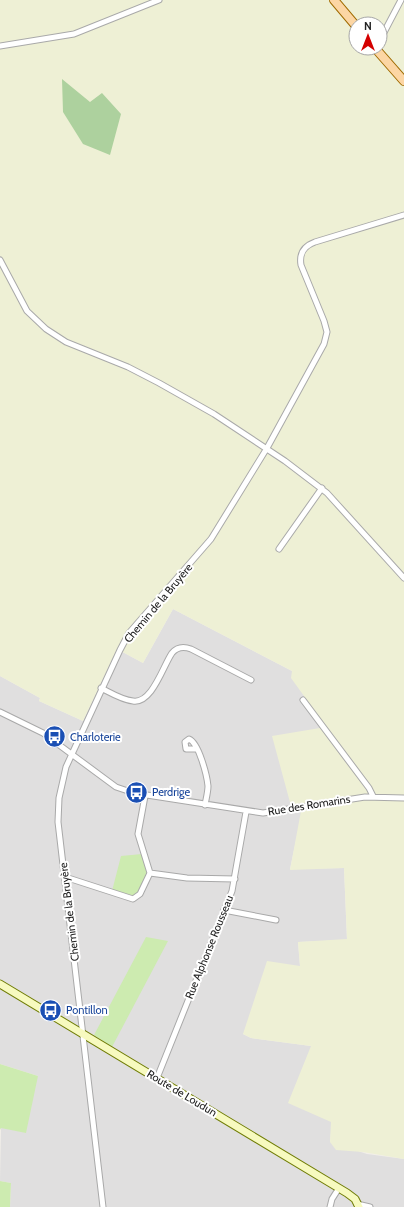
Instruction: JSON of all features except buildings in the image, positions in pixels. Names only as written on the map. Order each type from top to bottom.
[{"type":"main road","points":[[334,0],[348,17]]},
{"type":"main road","points":[[383,56],[404,81]]},
{"type":"main road","name":"Route de Loudun","points":[[0,984],[339,1188],[351,1196],[358,1206]]},
{"type":"street","points":[[0,46],[74,34],[159,0]]},
{"type":"street","points":[[388,25],[401,0]]},
{"type":"street","name":"Chemin de la Bruyère","points":[[103,1207],[58,811],[62,781],[72,753],[101,688],[129,634],[211,539],[266,448],[326,338],[324,320],[301,265],[301,253],[310,244],[404,215]]},
{"type":"street","points":[[0,260],[27,311],[46,329],[66,342],[159,383],[214,414],[266,448],[322,488],[404,578]]},
{"type":"street","points":[[279,549],[322,488]]},
{"type":"street","points":[[101,688],[127,700],[137,702],[142,700],[149,694],[172,653],[177,648],[183,647],[191,648],[250,680]]},
{"type":"street","points":[[303,700],[369,788],[373,796]]},
{"type":"street","name":"Rue des Romarins","points":[[0,712],[43,733],[116,787],[127,792],[145,796],[246,812],[272,812],[373,796],[404,798]]},
{"type":"street","points":[[197,749],[207,778],[208,790],[205,805]]},
{"type":"street","points":[[65,877],[133,899],[140,894],[150,873],[138,834],[145,796]]},
{"type":"street","name":"Rue Alphonse Rousseau","points":[[157,1078],[235,879],[246,812]]},
{"type":"street","points":[[150,873],[187,878],[235,879]]},
{"type":"street","points":[[224,910],[276,920]]},
{"type":"street","points":[[330,1207],[332,1199],[339,1188]]},
{"type":"street","points":[[358,1206],[370,1207]]},
{"type":"shaded area","points":[[173,609],[292,671],[292,678],[325,725],[320,728],[290,869],[344,868],[347,940],[298,942],[300,966],[243,1034],[251,1038],[311,1046],[332,1122],[330,1142],[367,1154],[404,1159],[404,1207],[10,1207],[11,1183],[0,1181],[1,1128],[38,1076],[0,1064],[0,676],[40,698],[39,701],[83,721],[117,649],[143,663]]},
{"type":"green space","points":[[0,0],[404,0],[404,1159],[363,1152],[336,1150],[330,1142],[331,1122],[288,1103],[311,1046],[251,1038],[243,1034],[267,961],[300,966],[298,942],[347,939],[344,868],[290,870],[301,811],[291,806],[272,736],[320,728],[325,725],[291,678],[292,671],[173,609],[143,663],[117,649],[83,721],[39,701],[40,698],[0,676]]},
{"type":"green space","points":[[62,79],[90,102],[102,93],[121,114],[110,155],[83,144],[63,112]]},
{"type":"green space","points":[[142,854],[147,873],[138,893],[132,897],[112,891],[121,856]]},
{"type":"green space","points":[[146,937],[168,941],[112,1047],[94,1035]]},
{"type":"green space","points":[[0,1064],[38,1076],[26,1133],[1,1128],[0,1130]]},
{"type":"green space","points":[[0,1181],[11,1183],[10,1207],[0,1207]]},
{"type":"place","name":"Charloterie","points":[[54,737]]},
{"type":"place","name":"Perdrige","points":[[137,792]]},
{"type":"place","name":"Pontillon","points":[[51,1010]]}]
